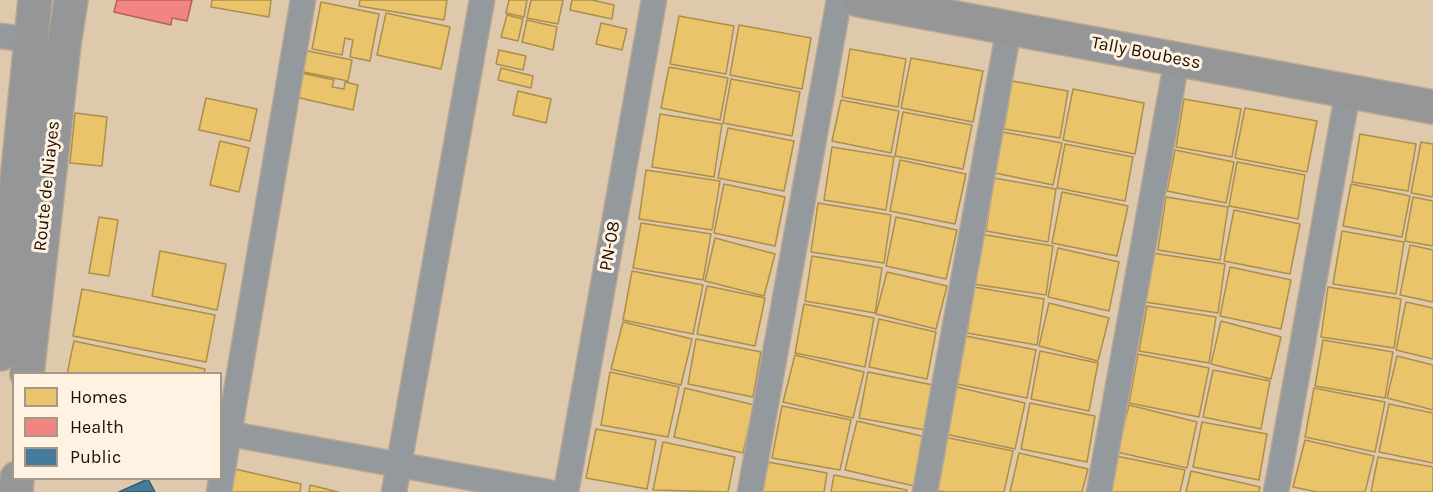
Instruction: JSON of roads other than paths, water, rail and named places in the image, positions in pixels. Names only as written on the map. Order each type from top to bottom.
[{"type":"main road","name":"Route de Niayes","points":[[0,354],[15,38],[35,0]]},
{"type":"main road","name":"Route de Niayes","points":[[27,372],[63,44],[71,0]]},
{"type":"main road","name":"Tally Boubess","points":[[859,0],[1433,107]]},
{"type":"street","points":[[222,457],[224,433],[303,0]]},
{"type":"street","points":[[394,492],[482,0]]},
{"type":"street","name":"PN-08","points":[[566,492],[654,0]]},
{"type":"street","points":[[750,492],[839,0]]},
{"type":"street","points":[[925,492],[1009,28]]},
{"type":"street","points":[[1099,492],[1177,59]]},
{"type":"street","points":[[1276,492],[1348,91]]},
{"type":"street","points":[[224,433],[548,492]]}]
